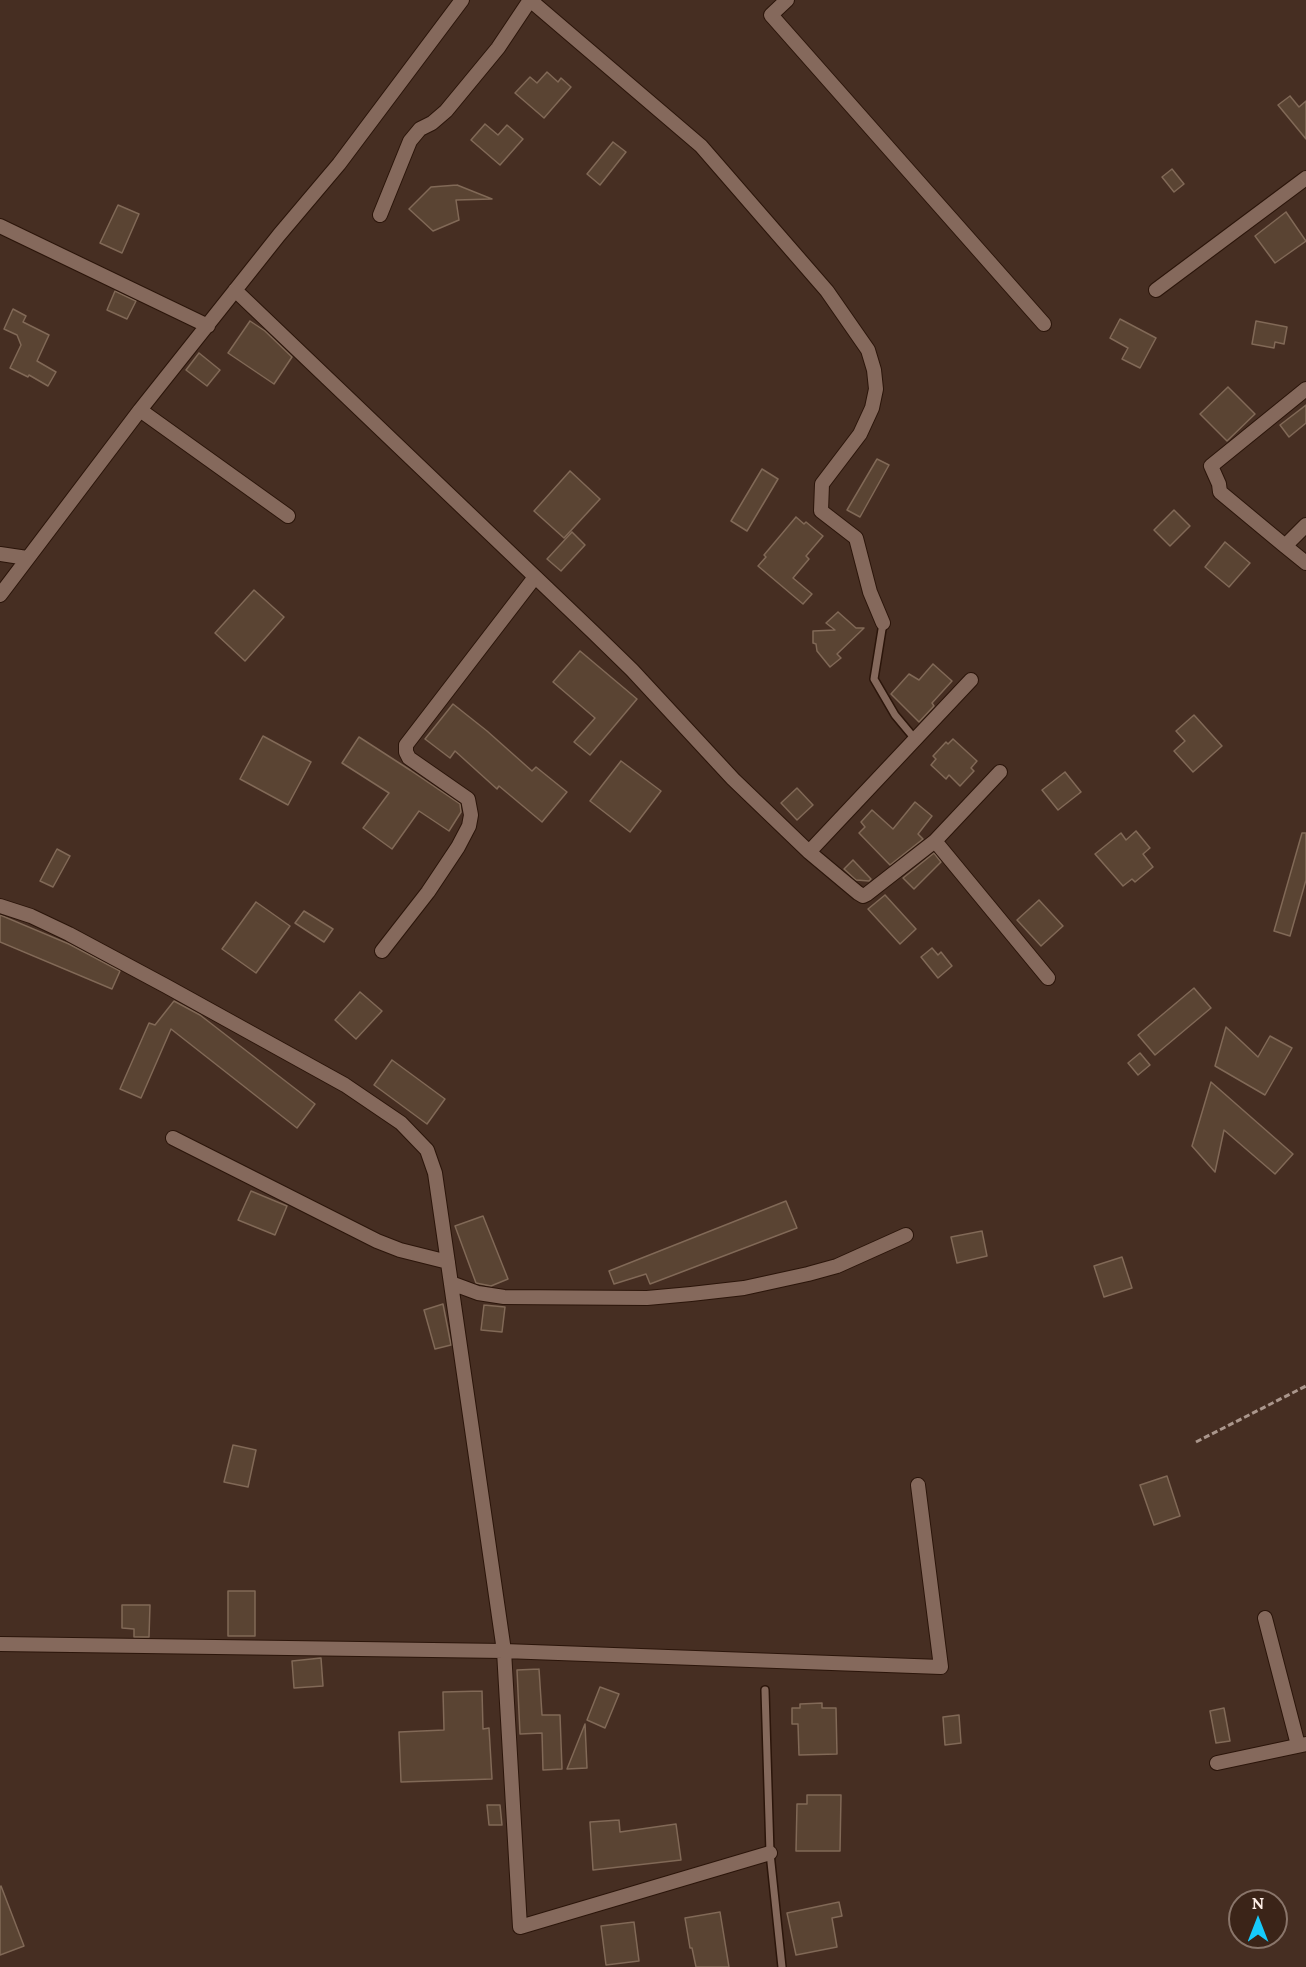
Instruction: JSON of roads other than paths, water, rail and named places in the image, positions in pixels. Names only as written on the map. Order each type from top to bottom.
[{"type":"street","points":[[0,595],[140,410],[339,164],[462,0]]},
{"type":"street","points":[[380,215],[410,141],[420,129],[432,123],[446,111],[498,48],[530,0],[701,146],[827,291],[868,350],[876,388],[872,408],[860,434],[822,484],[821,511],[856,538],[870,592],[883,623]]},
{"type":"street","points":[[787,0],[771,15],[1044,324]]},
{"type":"street","points":[[1156,290],[1306,178]]},
{"type":"street","points":[[0,226],[208,326]]},
{"type":"street","points":[[235,290],[632,670],[733,779],[808,852],[863,896],[935,841],[1000,772]]},
{"type":"street","points":[[1306,389],[1211,466],[1220,492],[1306,563]]},
{"type":"street","points":[[140,410],[288,516]]},
{"type":"street","points":[[1285,546],[1306,525]]},
{"type":"street","points":[[0,554],[27,558]]},
{"type":"street","points":[[382,951],[440,874],[469,826],[471,815],[468,799],[409,758],[406,745],[536,577]]},
{"type":"street","points":[[808,852],[971,680]]},
{"type":"street","points":[[935,841],[1048,978]]},
{"type":"street","points":[[0,906],[31,916],[69,934],[345,1085],[401,1123],[427,1150],[433,1162],[452,1283],[504,1651],[520,1927],[770,1853]]},
{"type":"street","points":[[173,1138],[377,1241],[400,1250],[448,1262]]},
{"type":"street","points":[[452,1283],[478,1293],[504,1297],[609,1299],[680,1295],[744,1288],[808,1274],[837,1266],[906,1235]]},
{"type":"street","points":[[0,1644],[504,1651],[941,1667],[918,1485]]},
{"type":"street","points":[[1217,1763],[1302,1745],[1265,1618]]},
{"type":"lane","points":[[883,623],[873,679],[895,715],[915,739]]},
{"type":"lane","points":[[765,1690],[770,1853],[782,1967]]}]
